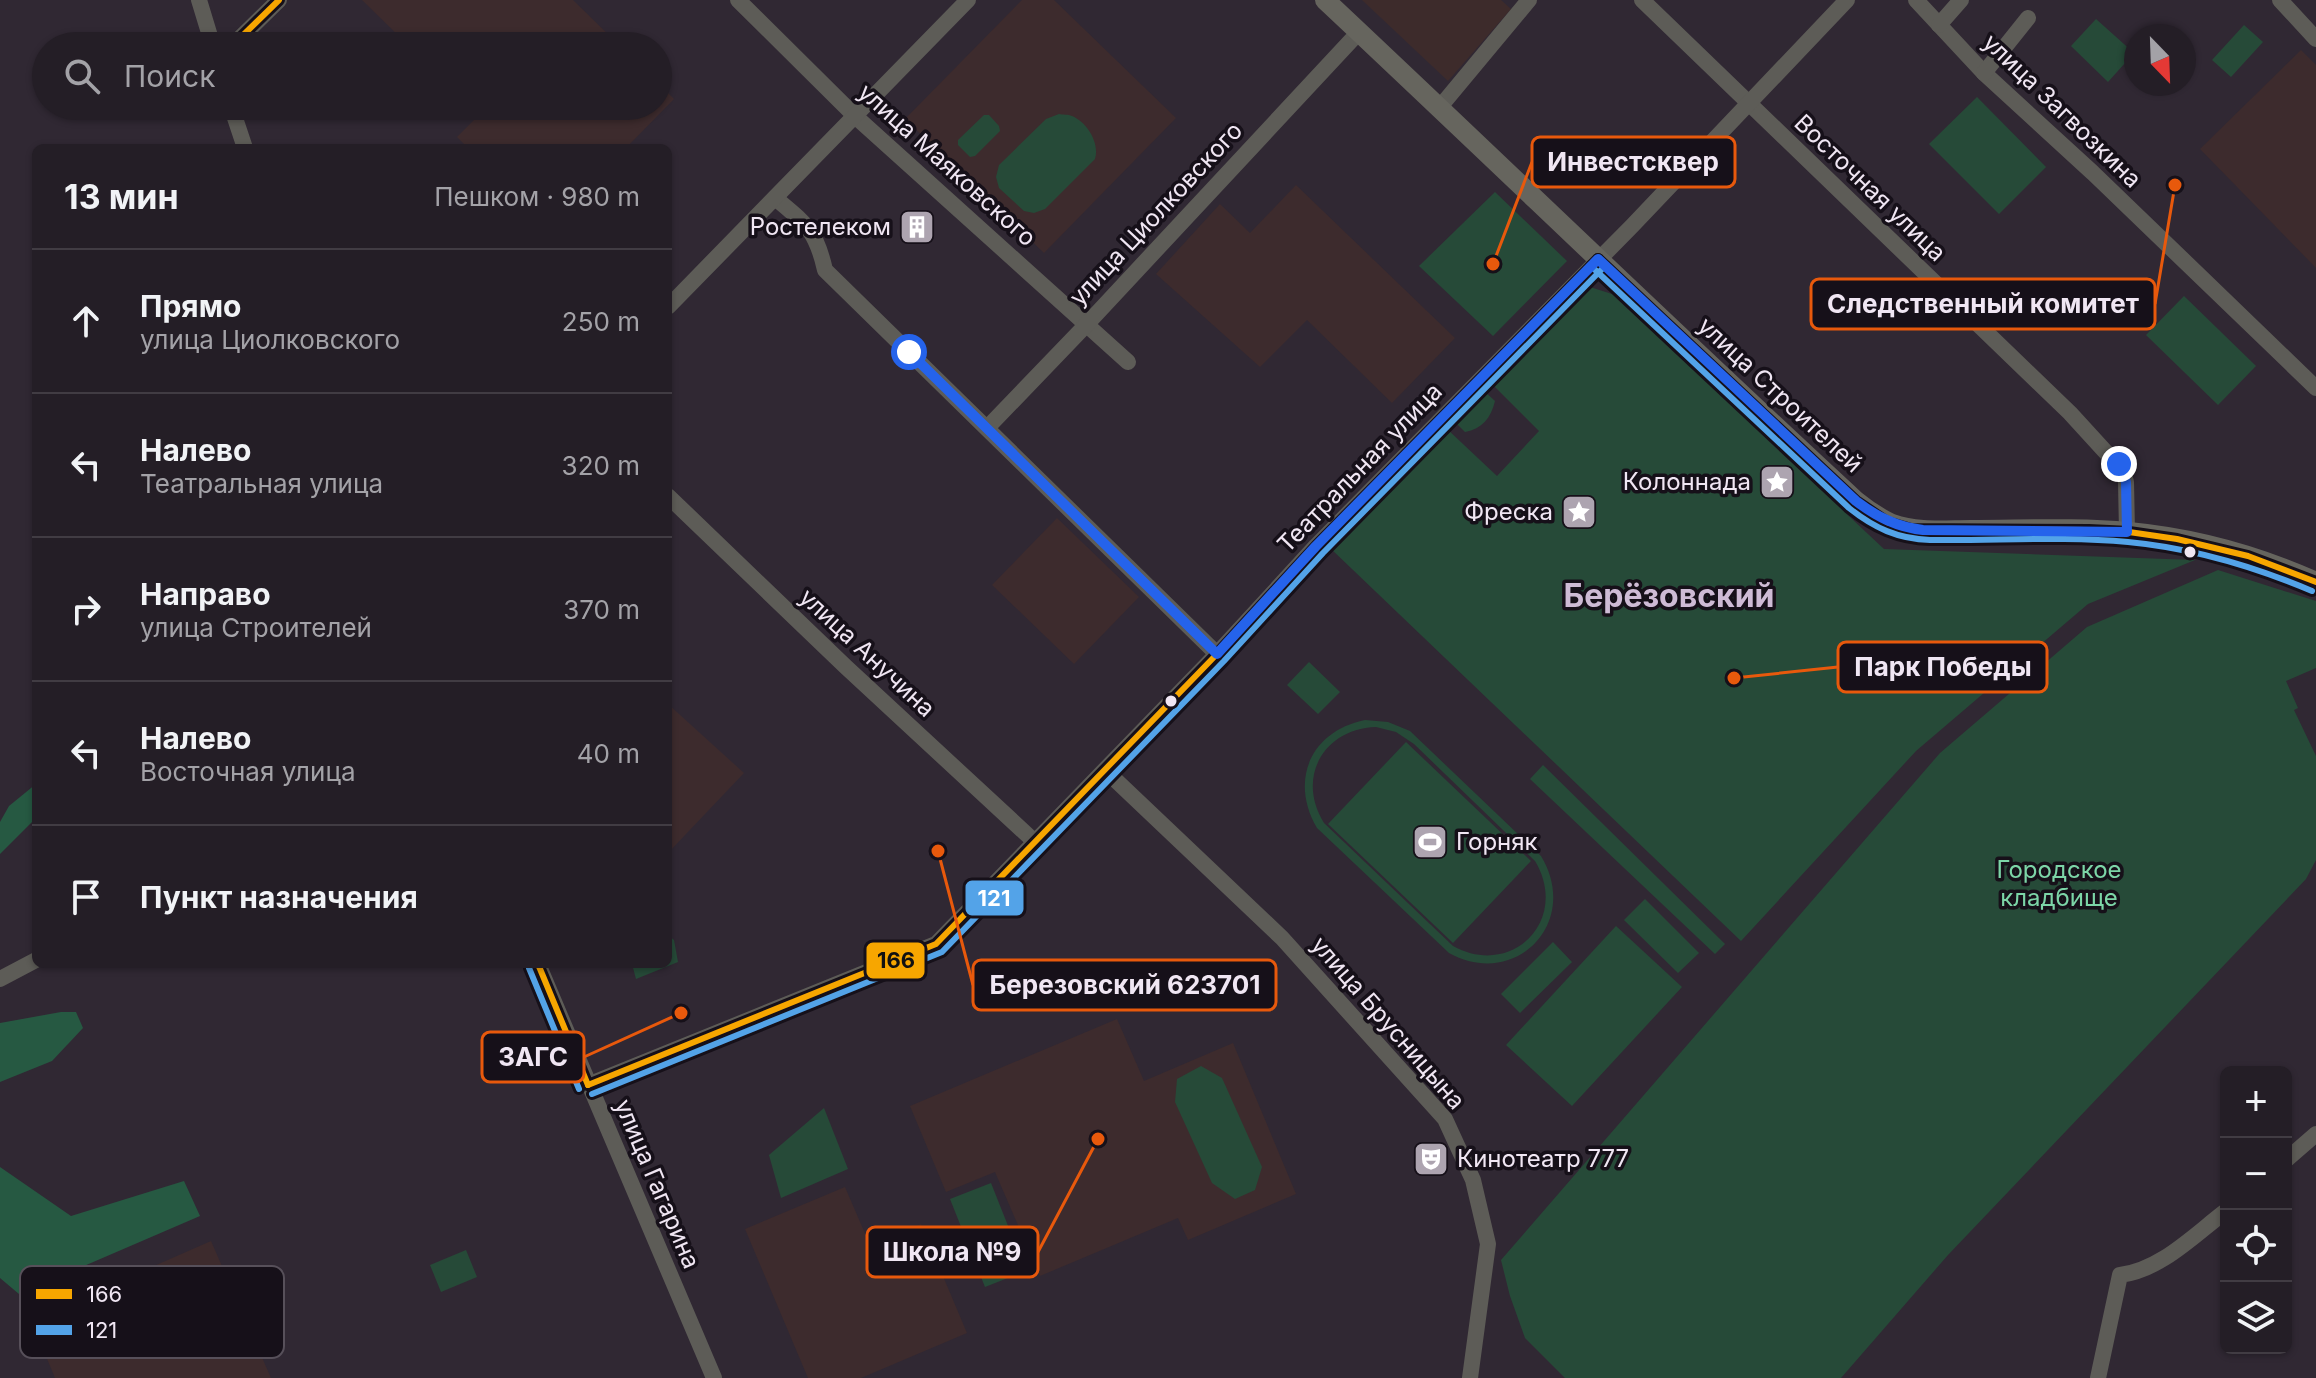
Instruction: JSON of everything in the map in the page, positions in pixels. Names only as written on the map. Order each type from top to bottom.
[{"type":"main road","name":"улица Строителей","points":[[1325,0],[1874,515],[1892,524],[1923,530],[2127,532],[2195,542],[2316,582]]},
{"type":"street","points":[[199,0],[209,32]]},
{"type":"street","points":[[246,32],[279,0]]},
{"type":"street","name":"улица Маяковского","points":[[738,0],[856,117],[1128,362]]},
{"type":"street","points":[[672,303],[968,0]]},
{"type":"street","points":[[1440,107],[1529,0]]},
{"type":"street","name":"Восточная улица","points":[[1642,0],[2119,464],[2126,482],[2127,532]]},
{"type":"street","name":"Театральная улица","points":[[588,1085],[936,944],[1847,0]]},
{"type":"street","name":"улица Загвозкина","points":[[1916,0],[1984,73],[2093,173],[2316,388]]},
{"type":"street","points":[[1939,25],[1961,0]]},
{"type":"street","points":[[2280,0],[2316,39]]},
{"type":"street","points":[[1984,73],[2028,18]]},
{"type":"street","name":"улица Циолковского","points":[[987,428],[1359,32]]},
{"type":"street","points":[[236,120],[244,144]]},
{"type":"street","points":[[775,198],[809,226],[819,246],[825,270],[1217,654]]},
{"type":"street","name":"улица Анучина","points":[[672,500],[1035,842]]},
{"type":"street","name":"улица Брусницына","points":[[1105,770],[1282,938],[1445,1119],[1473,1180],[1488,1244],[1470,1378]]},
{"type":"street","points":[[0,979],[32,962]]},
{"type":"street","name":"улица Гагарина","points":[[540,968],[714,1378]]},
{"type":"street","points":[[2292,1155],[2316,1134]]},
{"type":"street","points":[[2098,1378],[2120,1275],[2137,1273],[2153,1265],[2220,1215]]},
{"type":"shaded area","points":[[362,0],[573,0],[606,32],[395,32]]},
{"type":"shaded area","points":[[1022,0],[1054,0],[1176,118],[1044,253],[905,119]]},
{"type":"shaded area","points":[[1362,0],[1501,0],[1511,9],[1448,81]]},
{"type":"shaded area","points":[[2301,50],[2316,65],[2316,268],[2200,149]]},
{"type":"shaded area","points":[[474,120],[653,120],[630,144],[464,144],[457,137]]},
{"type":"shaded area","points":[[1296,185],[1455,338],[1392,403],[1307,320],[1260,367],[1156,274],[1220,204],[1250,233]]},
{"type":"shaded area","points":[[1057,518],[1139,597],[1074,664],[992,585]]},
{"type":"shaded area","points":[[672,708],[744,773],[672,849]]},
{"type":"shaded area","points":[[1117,1019],[1144,1081],[1233,1043],[1296,1194],[1188,1240],[1178,1218],[1040,1276],[995,1172],[946,1192],[910,1106]]},
{"type":"shaded area","points":[[845,1187],[870,1245],[921,1224],[967,1333],[861,1378],[808,1378],[745,1229]]},
{"type":"shaded area","points":[[211,1241],[222,1266],[154,1266]]},
{"type":"shaded area","points":[[47,1358],[262,1358],[271,1378],[55,1378]]},
{"type":"green space","points":[[2096,19],[2124,44],[2124,64],[2108,82],[2071,46]]},
{"type":"green space","points":[[2244,25],[2263,42],[2231,77],[2212,60]]},
{"type":"green space","points":[[1977,97],[2046,167],[1999,214],[1929,144]]},
{"type":"green space","points":[[1059,114],[1078,119],[1087,128],[1096,146],[1095,159],[1045,209],[1034,213],[1024,211],[999,188],[996,177],[999,165],[1046,119]]},
{"type":"green space","points":[[984,115],[989,115],[1000,131],[975,156],[970,157],[958,145],[958,140]]},
{"type":"green space","points":[[1495,192],[1567,261],[1493,336],[1419,266]]},
{"type":"green space","points":[[1590,287],[1612,294],[1884,549],[2195,560],[2088,604],[1916,751],[1741,941],[1329,547],[1446,428],[1497,476],[1539,431],[1490,382]]},
{"type":"green space","points":[[2184,296],[2256,366],[2218,405],[2146,335]]},
{"type":"green space","points":[[1484,391],[1495,401],[1491,413],[1481,425],[1465,432],[1454,421]]},
{"type":"green space","name":"Городское кладбище","points":[[2218,570],[2316,601],[2316,668],[2286,681],[2298,708],[2294,710],[2316,756],[2316,860],[2306,879],[1948,1255],[1841,1378],[1565,1378],[1525,1338],[1501,1260],[1940,753],[2087,627]]},
{"type":"green space","points":[[1309,662],[1340,692],[1318,714],[1287,685]]},
{"type":"green space","points":[[1365,720],[1388,722],[1410,731],[1541,856],[1551,881],[1553,904],[1547,925],[1535,943],[1518,956],[1497,963],[1474,962],[1449,953],[1317,828],[1305,792],[1310,760],[1319,746],[1346,726]],"holes":[[[1376,727],[1396,732],[1414,744],[1535,861],[1544,883],[1545,903],[1540,922],[1530,938],[1515,949],[1496,955],[1475,954],[1453,946],[1324,823],[1316,806],[1314,773],[1329,746],[1357,730]]]},
{"type":"green space","name":"Горняк","points":[[1406,742],[1531,861],[1453,943],[1328,824]]},
{"type":"green space","points":[[1543,765],[1725,944],[1715,954],[1530,779]]},
{"type":"green space","points":[[32,787],[32,822],[0,854],[0,822],[9,806]]},
{"type":"green space","points":[[1645,899],[1699,953],[1678,973],[1624,920]]},
{"type":"green space","points":[[1616,926],[1682,987],[1572,1106],[1506,1045]]},
{"type":"green space","points":[[672,938],[674,940],[678,962],[672,964]]},
{"type":"green space","points":[[1553,942],[1572,962],[1520,1013],[1501,994]]},
{"type":"green space","points":[[633,968],[663,968],[636,979]]},
{"type":"green space","points":[[76,1012],[83,1028],[52,1061],[0,1082],[0,1023]]},
{"type":"green space","points":[[1201,1066],[1222,1078],[1262,1167],[1255,1190],[1235,1199],[1212,1183],[1175,1102],[1177,1079]]},
{"type":"green space","points":[[824,1108],[848,1169],[781,1198],[769,1155]]},
{"type":"green space","points":[[0,1167],[71,1216],[184,1181],[200,1216],[84,1266],[20,1266],[19,1294],[0,1278]]},
{"type":"green space","points":[[991,1183],[1026,1271],[985,1287],[950,1199]]},
{"type":"green space","points":[[466,1250],[477,1277],[441,1292],[430,1265]]},
{"type":"transit line","name":"166","points":[[246,32],[279,0]]},
{"type":"transit line","name":"166","points":[[1598,259],[1856,501],[1887,522],[1911,529],[2129,532],[2177,539],[2248,556],[2316,582]]},
{"type":"transit line","name":"166","points":[[588,1085],[936,944],[1217,654],[1316,546],[1598,259]]},
{"type":"transit line","name":"121","points":[[1591,266],[1849,508],[1887,531],[1930,540],[2078,539],[2152,545],[2222,559],[2312,591]]},
{"type":"transit line","name":"121","points":[[592,1094],[942,952],[1224,661],[1323,553],[1605,266]]},
{"type":"transit line","name":"121","points":[[529,968],[579,1089]]},
{"type":"transit line","name":"166","points":[[540,968],[588,1085]]},
{"type":"place","name":"Следственный комитет","points":[[2175,185]]},
{"type":"place","name":"Ростелеком","points":[[917,227]]},
{"type":"place","name":"Инвестсквер","points":[[1493,264]]},
{"type":"place","name":"Колоннада","points":[[1777,482]]},
{"type":"place","name":"Фреска","points":[[1579,512]]},
{"type":"place","name":"Парк Победы","points":[[1734,678]]},
{"type":"place","name":"Горняк","points":[[1430,842]]},
{"type":"place","name":"Березовский 623701","points":[[938,851]]},
{"type":"place","name":"ЗАГС","points":[[681,1013]]},
{"type":"place","name":"Школа №9","points":[[1098,1139]]},
{"type":"place","name":"Кинотеатр 777","points":[[1431,1159]]},
{"type":"district","name":"Берёзовский","points":[[1669,596]]},
{"type":"route","points":[[909,352],[1217,654],[1316,546],[1598,259],[1856,501],[1892,524],[1923,530],[2127,532],[2126,482],[2119,464]]}]
